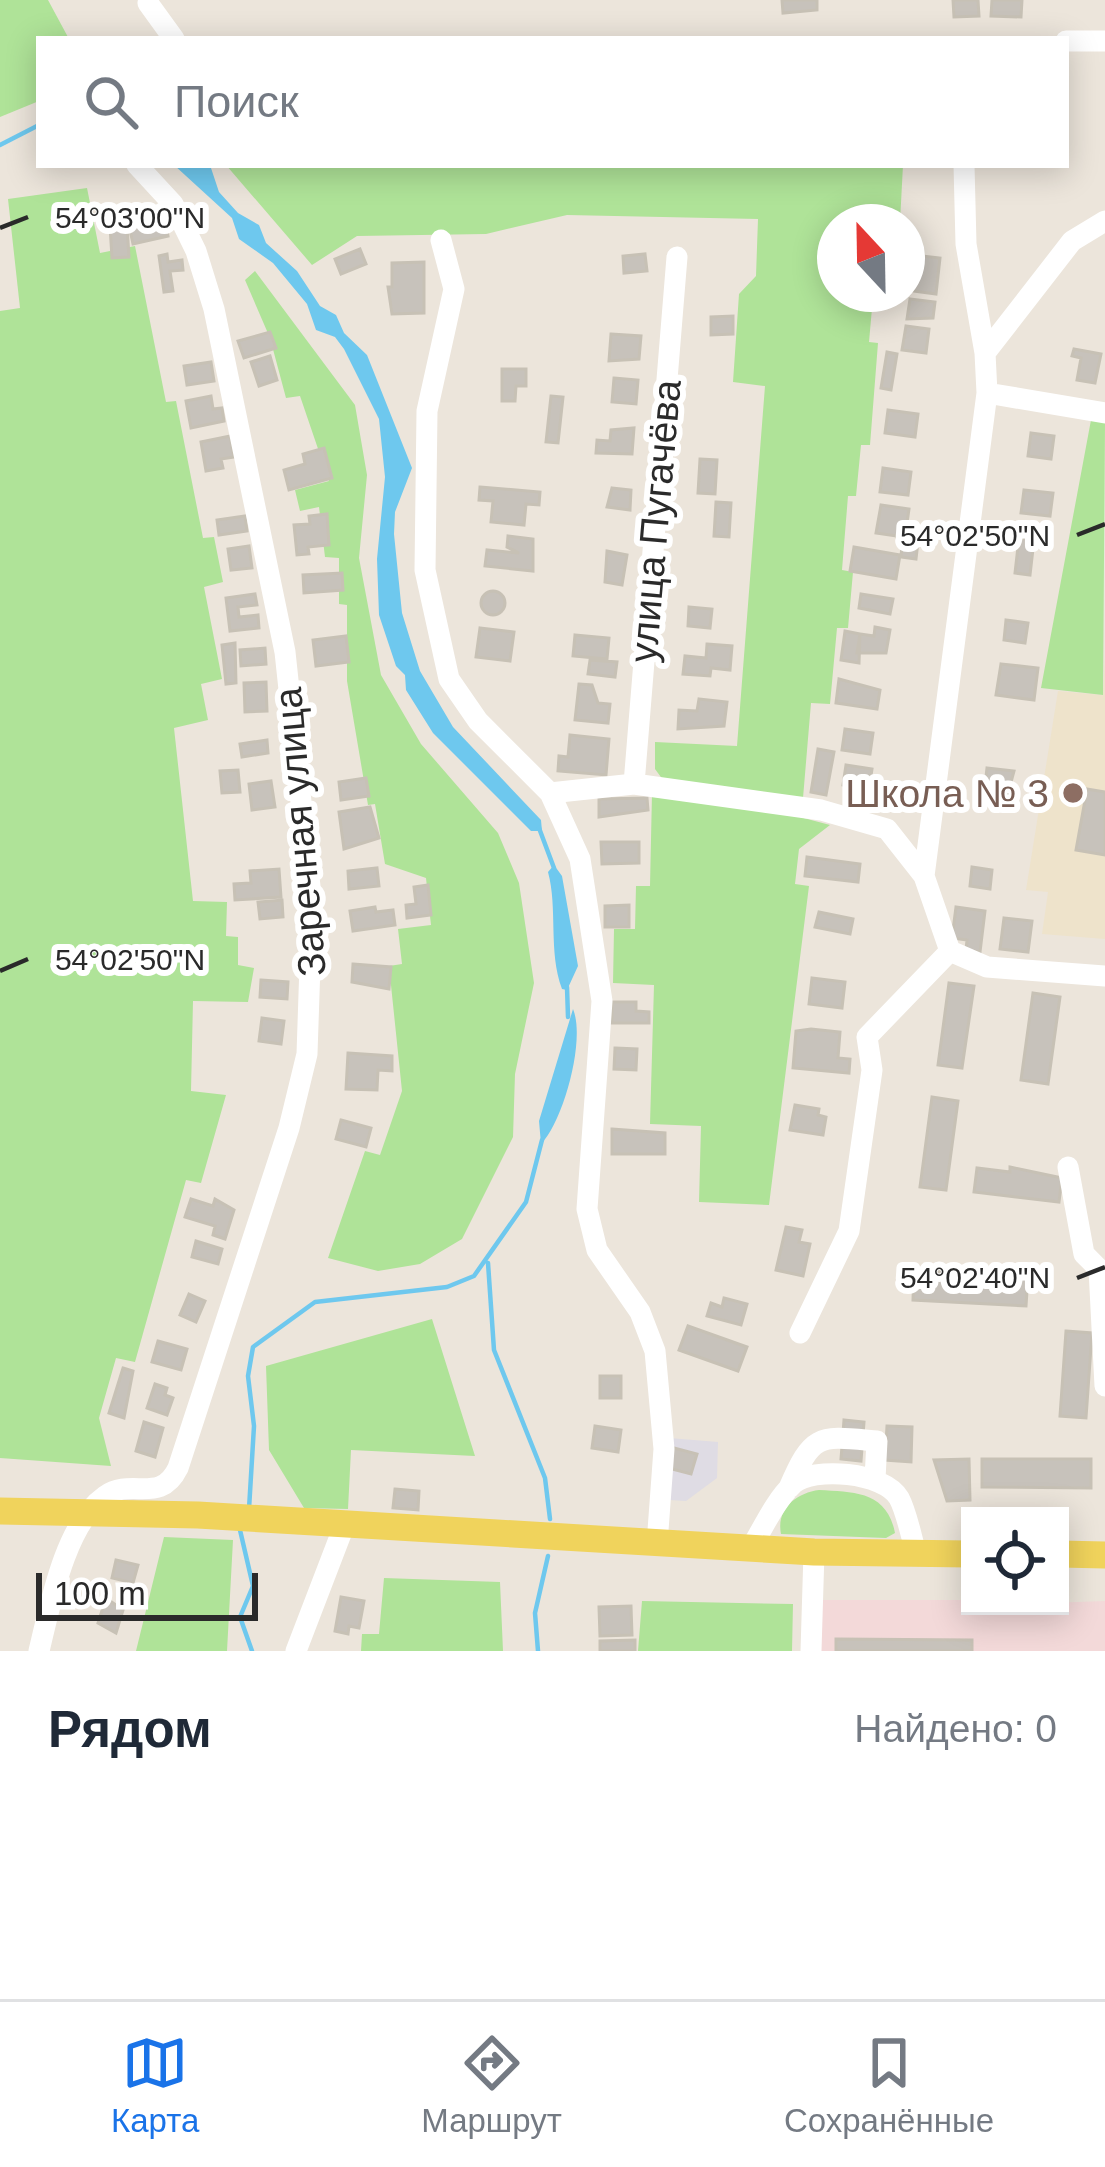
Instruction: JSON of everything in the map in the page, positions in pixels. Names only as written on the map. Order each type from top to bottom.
[{"type":"main road","points":[[0,1511],[198,1515],[814,1552],[961,1553]]},
{"type":"main road","points":[[1069,1554],[1105,1555]]},
{"type":"street","points":[[148,3],[172,36]]},
{"type":"street","points":[[1069,41],[1105,41]]},
{"type":"street","name":"Заречная улица","points":[[89,1516],[102,1498],[114,1492],[155,1492],[171,1483],[178,1468],[289,1128],[313,1016],[312,905],[285,652],[206,280],[173,204],[140,168]]},
{"type":"street","points":[[924,875],[987,393],[986,352],[966,244],[964,168]]},
{"type":"street","points":[[986,352],[1072,241],[1105,221]]},
{"type":"street","points":[[441,240],[454,289],[427,411],[425,570],[442,661],[478,721],[550,793],[580,859],[601,967],[602,1048],[587,1209],[597,1250],[640,1312],[655,1351],[664,1449],[658,1544]]},
{"type":"street","name":"улица Пугачёва","points":[[634,784],[676,257]]},
{"type":"street","points":[[987,393],[1105,413]]},
{"type":"street","points":[[550,793],[634,784],[821,810],[887,829],[905,845],[924,875],[950,951],[987,967],[1105,976]]},
{"type":"street","points":[[800,1333],[849,1232],[872,1070],[867,1037],[950,951]]},
{"type":"street","points":[[1068,1167],[1084,1254],[1100,1269],[1105,1386]]},
{"type":"street","points":[[751,1549],[788,1489],[804,1452],[824,1437],[877,1441],[874,1479]]},
{"type":"street","points":[[788,1489],[811,1474],[874,1479],[898,1498],[916,1553]]},
{"type":"street","points":[[39,1651],[55,1586],[89,1516]]},
{"type":"street","points":[[296,1651],[344,1526]]},
{"type":"street","points":[[812,1651],[814,1552]]},
{"type":"shaded area","name":"Школа № 3","points":[[1105,656],[1105,939],[1042,934],[1048,892],[1026,890],[1058,691],[1103,695]]},
{"type":"shaded area","points":[[657,1437],[718,1442],[717,1478],[686,1501],[653,1499]]},
{"type":"shaded area","points":[[820,1600],[961,1600],[961,1615],[1069,1615],[1069,1602],[1105,1601],[1105,1651],[819,1651]]},
{"type":"green space","points":[[0,0],[48,0],[67,36],[36,36],[36,102],[0,117]]},
{"type":"green space","points":[[229,168],[903,168],[901,204],[817,204],[817,312],[872,312],[869,342],[878,343],[870,445],[861,445],[856,496],[848,496],[842,570],[853,572],[848,628],[837,628],[830,704],[811,703],[803,798],[666,784],[655,769],[655,742],[737,746],[765,386],[733,382],[739,294],[756,276],[758,219],[567,215],[486,234],[357,236],[312,265]]},
{"type":"green space","points":[[87,188],[100,253],[135,246],[166,402],[176,401],[203,538],[214,537],[223,582],[204,587],[222,679],[201,684],[208,720],[174,728],[193,901],[227,902],[226,936],[238,937],[238,965],[254,968],[248,1002],[193,1001],[191,1091],[226,1095],[201,1183],[186,1180],[135,1362],[116,1358],[99,1418],[111,1466],[0,1458],[0,311],[20,308],[8,199]]},
{"type":"green space","points":[[255,271],[355,405],[367,475],[359,558],[381,675],[421,744],[498,833],[519,883],[534,983],[515,1074],[513,1137],[462,1239],[420,1264],[378,1271],[328,1258],[365,1151],[380,1155],[402,1091],[389,966],[402,964],[398,929],[431,925],[426,878],[385,864],[375,804],[368,805],[347,681],[347,605],[339,604],[339,558],[325,557],[319,507],[300,511],[295,490],[329,481],[300,396],[286,398],[270,338],[245,280]]},
{"type":"green space","points":[[1091,420],[1105,423],[1103,695],[1041,688]]},
{"type":"green space","points":[[652,793],[758,806],[830,825],[799,849],[795,884],[809,886],[769,1205],[699,1202],[701,1126],[650,1124],[654,985],[613,983],[614,929],[635,929],[636,886],[650,886]]},
{"type":"green space","points":[[432,1319],[475,1456],[351,1450],[348,1509],[304,1508],[269,1450],[266,1366]]},
{"type":"green space","points":[[819,1490],[856,1493],[877,1501],[895,1533],[886,1538],[781,1534],[789,1504]]},
{"type":"green space","points":[[164,1537],[233,1540],[227,1651],[136,1651]]},
{"type":"green space","points":[[384,1578],[500,1582],[503,1651],[361,1651],[362,1634],[379,1634]]},
{"type":"green space","points":[[642,1601],[793,1604],[792,1651],[638,1651]]},
{"type":"water","points":[[177,168],[211,168],[219,192],[238,213],[259,225],[266,243],[297,271],[320,306],[336,315],[344,333],[367,355],[412,468],[395,512],[394,534],[402,613],[420,671],[453,727],[541,820],[542,831],[531,831],[433,733],[406,690],[405,675],[396,666],[379,615],[377,559],[385,477],[379,419],[344,349],[335,337],[316,330],[307,304],[273,263],[239,239],[232,218]]},
{"type":"water","points":[[554,865],[562,876],[578,966],[567,990],[562,989],[555,960],[548,872]]},
{"type":"water","points":[[573,1009],[577,1040],[570,1080],[557,1118],[541,1144],[539,1121]]},
{"type":"building","points":[[782,0],[817,0],[817,10],[783,13]]},
{"type":"building","points":[[953,0],[978,0],[979,16],[954,17]]},
{"type":"building","points":[[992,0],[1022,0],[1021,17],[991,16]]},
{"type":"building","points":[[126,208],[129,257],[112,258],[109,210]]},
{"type":"building","points":[[163,209],[168,236],[133,244],[127,216]]},
{"type":"building","points":[[360,249],[366,264],[341,274],[335,259]]},
{"type":"building","points":[[167,254],[168,262],[182,260],[183,270],[170,271],[173,291],[164,292],[159,256]]},
{"type":"building","points":[[645,254],[647,271],[624,273],[623,256]]},
{"type":"building","points":[[925,256],[940,258],[936,294],[925,293]]},
{"type":"building","points":[[424,262],[424,313],[392,314],[388,287],[392,287],[392,263]]},
{"type":"building","points":[[925,301],[935,302],[933,318],[907,319],[908,312],[925,312]]},
{"type":"building","points":[[733,316],[733,334],[711,335],[711,317]]},
{"type":"building","points":[[906,326],[929,329],[926,353],[902,350]]},
{"type":"building","points":[[270,332],[276,348],[244,358],[238,341]]},
{"type":"building","points":[[611,334],[641,336],[639,359],[609,361]]},
{"type":"building","points":[[1074,349],[1101,354],[1095,383],[1077,380],[1081,358],[1072,356]]},
{"type":"building","points":[[887,352],[897,354],[891,390],[881,388]]},
{"type":"building","points":[[270,356],[277,380],[259,386],[251,362]]},
{"type":"building","points":[[211,362],[214,381],[187,385],[184,366]]},
{"type":"building","points":[[502,369],[526,369],[526,386],[516,386],[515,401],[502,401]]},
{"type":"building","points":[[614,378],[638,380],[636,404],[612,402]]},
{"type":"building","points":[[211,396],[213,409],[222,408],[224,421],[191,428],[186,401]]},
{"type":"building","points":[[551,396],[563,397],[558,443],[546,442]]},
{"type":"building","points":[[888,410],[918,414],[915,437],[885,433]]},
{"type":"building","points":[[634,428],[632,454],[596,453],[597,440],[610,441],[611,430]]},
{"type":"building","points":[[1031,433],[1054,436],[1051,459],[1028,456]]},
{"type":"building","points":[[230,436],[234,457],[221,459],[223,468],[206,471],[201,442]]},
{"type":"building","points":[[324,448],[332,478],[289,490],[284,470],[305,464],[303,454]]},
{"type":"building","points":[[700,459],[717,460],[715,494],[698,493]]},
{"type":"building","points":[[883,468],[911,472],[908,495],[880,492]]},
{"type":"building","points":[[480,487],[540,492],[539,505],[526,504],[524,525],[491,522],[493,501],[479,500]]},
{"type":"building","points":[[612,488],[631,490],[630,510],[607,507]]},
{"type":"building","points":[[1024,490],[1053,493],[1050,516],[1021,513]]},
{"type":"building","points":[[716,502],[731,503],[729,537],[714,536]]},
{"type":"building","points":[[881,505],[909,509],[906,530],[898,529],[897,536],[876,533]]},
{"type":"building","points":[[327,514],[329,545],[308,547],[309,554],[297,555],[294,525],[310,524],[309,516]]},
{"type":"building","points":[[245,516],[247,531],[219,535],[217,520]]},
{"type":"building","points":[[903,532],[919,533],[916,559],[901,557]]},
{"type":"building","points":[[508,536],[533,539],[533,571],[485,566],[487,550],[519,553],[507,547]]},
{"type":"building","points":[[1019,538],[1034,540],[1030,575],[1015,573]]},
{"type":"building","points":[[249,546],[252,568],[231,570],[228,549]]},
{"type":"building","points":[[854,547],[900,555],[896,579],[850,571]]},
{"type":"building","points":[[607,551],[627,555],[622,585],[605,582]]},
{"type":"building","points":[[342,573],[343,590],[304,593],[303,575]]},
{"type":"building","points":[[493,591],[502,594],[502,612],[493,615],[484,612],[481,603],[484,594]]},
{"type":"building","points":[[255,594],[257,605],[238,607],[239,617],[258,615],[259,628],[230,631],[226,598]]},
{"type":"building","points":[[861,594],[893,599],[890,614],[859,608]]},
{"type":"building","points":[[689,607],[712,609],[710,628],[688,626]]},
{"type":"building","points":[[1006,620],[1028,623],[1025,643],[1004,640]]},
{"type":"building","points":[[875,627],[890,630],[886,653],[857,653],[860,634],[874,636]]},
{"type":"building","points":[[480,628],[514,632],[510,661],[476,657]]},
{"type":"building","points":[[845,631],[860,634],[859,663],[841,660]]},
{"type":"building","points":[[575,635],[609,638],[607,659],[573,656]]},
{"type":"building","points":[[346,636],[349,662],[316,666],[313,640]]},
{"type":"building","points":[[235,643],[236,683],[226,684],[222,645]]},
{"type":"building","points":[[707,644],[732,646],[730,670],[711,668],[710,676],[683,674],[685,656],[706,658]]},
{"type":"building","points":[[265,648],[266,664],[241,666],[240,650]]},
{"type":"building","points":[[590,660],[617,662],[615,677],[588,674]]},
{"type":"building","points":[[1001,664],[1038,668],[1034,700],[996,695]]},
{"type":"building","points":[[839,679],[880,690],[877,709],[836,703]]},
{"type":"building","points":[[266,682],[267,711],[245,712],[244,683]]},
{"type":"building","points":[[579,684],[592,685],[598,703],[610,704],[608,723],[575,720]]},
{"type":"building","points":[[699,699],[727,702],[724,726],[678,729],[679,710],[697,711]]},
{"type":"building","points":[[845,729],[873,733],[870,754],[842,750]]},
{"type":"building","points":[[570,735],[609,739],[606,775],[558,771],[559,756],[568,757]]},
{"type":"building","points":[[267,740],[268,753],[242,757],[240,744]]},
{"type":"building","points":[[818,749],[834,752],[826,795],[811,792]]},
{"type":"building","points":[[846,765],[872,769],[869,789],[843,785]]},
{"type":"building","points":[[987,768],[1014,771],[1007,797],[984,794]]},
{"type":"building","points":[[238,770],[240,792],[222,793],[220,771]]},
{"type":"building","points":[[366,778],[369,796],[341,800],[339,782]]},
{"type":"building","points":[[271,781],[275,807],[252,810],[249,784]]},
{"type":"building","points":[[1087,789],[1105,792],[1105,855],[1076,850]]},
{"type":"building","points":[[647,798],[648,810],[599,817],[599,799]]},
{"type":"building","points":[[370,807],[379,838],[344,849],[339,812]]},
{"type":"building","points":[[601,842],[639,842],[639,863],[602,864]]},
{"type":"building","points":[[807,857],[860,864],[858,882],[805,876]]},
{"type":"building","points":[[972,867],[992,870],[990,889],[970,886]]},
{"type":"building","points":[[377,868],[379,886],[349,889],[348,871]]},
{"type":"building","points":[[279,869],[281,897],[235,900],[234,884],[251,883],[250,871]]},
{"type":"building","points":[[428,885],[431,915],[407,918],[406,905],[416,904],[414,887]]},
{"type":"building","points":[[282,900],[283,917],[260,919],[258,902]]},
{"type":"building","points":[[629,905],[629,927],[605,927],[605,906]]},
{"type":"building","points":[[375,907],[376,912],[393,910],[395,925],[353,931],[350,911]]},
{"type":"building","points":[[956,907],[985,911],[980,952],[966,950],[967,940],[952,938]]},
{"type":"building","points":[[819,912],[853,919],[850,934],[815,927]]},
{"type":"building","points":[[1004,918],[1032,921],[1028,952],[1000,949]]},
{"type":"building","points":[[353,964],[391,967],[389,989],[352,982]]},
{"type":"building","points":[[812,978],[845,982],[842,1008],[809,1004]]},
{"type":"building","points":[[261,980],[288,982],[287,999],[260,997]]},
{"type":"building","points":[[949,983],[974,986],[962,1068],[938,1065]]},
{"type":"building","points":[[1033,993],[1060,997],[1048,1084],[1021,1080]]},
{"type":"building","points":[[612,1002],[636,1002],[636,1011],[649,1012],[649,1023],[612,1023]]},
{"type":"building","points":[[262,1018],[284,1021],[281,1044],[259,1041]]},
{"type":"building","points":[[796,1031],[840,1032],[838,1058],[850,1059],[849,1073],[793,1068]]},
{"type":"building","points":[[615,1048],[637,1049],[636,1070],[614,1069]]},
{"type":"building","points":[[348,1053],[392,1056],[392,1071],[378,1070],[377,1090],[346,1089]]},
{"type":"building","points":[[932,1097],[958,1101],[946,1190],[920,1187]]},
{"type":"building","points":[[795,1105],[819,1109],[818,1115],[826,1117],[823,1135],[790,1130]]},
{"type":"building","points":[[341,1120],[371,1128],[366,1147],[336,1139]]},
{"type":"building","points":[[612,1129],[665,1133],[665,1154],[612,1154]]},
{"type":"building","points":[[1010,1167],[1062,1178],[1059,1202],[974,1192],[977,1168],[1010,1172]]},
{"type":"building","points":[[191,1199],[213,1206],[215,1199],[234,1210],[225,1239],[213,1235],[215,1226],[185,1217]]},
{"type":"building","points":[[786,1227],[802,1230],[799,1242],[810,1244],[803,1276],[776,1270]]},
{"type":"building","points":[[196,1241],[222,1249],[218,1264],[192,1257]]},
{"type":"building","points":[[914,1270],[1028,1276],[1026,1306],[913,1300]]},
{"type":"building","points":[[189,1294],[205,1301],[196,1322],[180,1315]]},
{"type":"building","points":[[724,1298],[747,1304],[741,1325],[707,1316],[711,1303],[722,1307]]},
{"type":"building","points":[[688,1326],[747,1347],[738,1371],[679,1350]]},
{"type":"building","points":[[1066,1331],[1092,1333],[1086,1418],[1060,1416]]},
{"type":"building","points":[[158,1341],[187,1349],[181,1370],[152,1362]]},
{"type":"building","points":[[123,1368],[133,1371],[124,1418],[109,1413]]},
{"type":"building","points":[[600,1376],[621,1376],[621,1398],[600,1398]]},
{"type":"building","points":[[155,1384],[167,1388],[165,1395],[173,1398],[167,1415],[147,1408]]},
{"type":"building","points":[[844,1420],[864,1422],[861,1461],[841,1459]]},
{"type":"building","points":[[144,1422],[163,1428],[155,1457],[136,1451]]},
{"type":"building","points":[[595,1426],[621,1430],[618,1452],[592,1448]]},
{"type":"building","points":[[887,1426],[912,1427],[911,1462],[885,1460]]},
{"type":"building","points":[[674,1448],[697,1454],[691,1474],[668,1468]]},
{"type":"building","points":[[969,1459],[970,1500],[947,1501],[934,1460]]},
{"type":"building","points":[[982,1459],[1091,1459],[1091,1488],[982,1487]]},
{"type":"building","points":[[395,1489],[419,1491],[418,1510],[393,1508]]},
{"type":"building","points":[[116,1560],[138,1565],[133,1583],[112,1578]]},
{"type":"building","points":[[341,1597],[364,1601],[359,1628],[349,1626],[348,1634],[335,1631]]},
{"type":"building","points":[[106,1598],[123,1610],[116,1633],[98,1623]]},
{"type":"building","points":[[631,1606],[632,1635],[600,1636],[599,1607]]},
{"type":"building","points":[[836,1639],[972,1640],[972,1651],[836,1651]]},
{"type":"building","points":[[635,1640],[635,1651],[600,1651],[600,1641]]},
{"type":"waterway","points":[[0,145],[36,127]]},
{"type":"waterway","points":[[539,828],[554,868]]},
{"type":"waterway","points":[[567,987],[568,1017]]},
{"type":"waterway","points":[[249,1509],[254,1426],[248,1376],[253,1347],[315,1302],[447,1287],[474,1276],[526,1202],[542,1140]]},
{"type":"waterway","points":[[488,1263],[494,1350],[545,1478],[550,1519]]},
{"type":"waterway","points":[[240,1530],[253,1586],[240,1617],[252,1651]]},
{"type":"waterway","points":[[538,1651],[535,1613],[548,1556]]},
{"type":"place","name":"Школа № 3","points":[[1073,793]]}]
